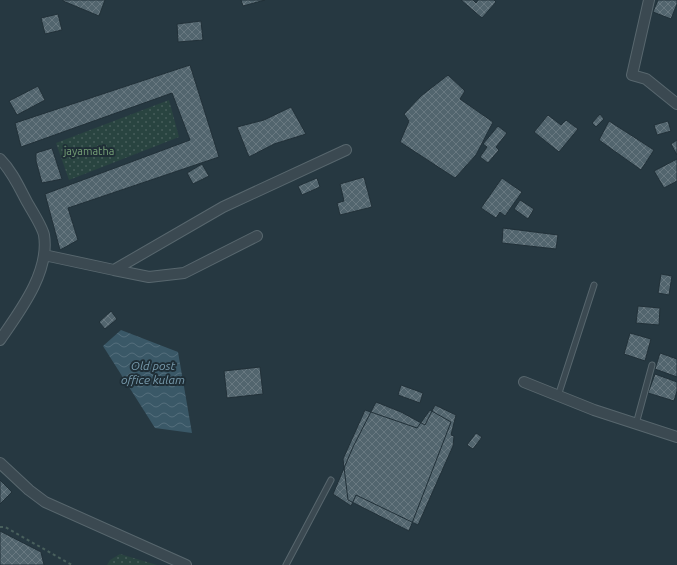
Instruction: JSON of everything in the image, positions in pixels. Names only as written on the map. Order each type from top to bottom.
[{"type":"street","points":[[649,0],[632,75],[646,79],[677,104]]},
{"type":"street","points":[[114,270],[223,207],[346,150]]},
{"type":"street","points":[[0,159],[10,169],[44,234],[44,255],[36,281],[23,306],[0,340]]},
{"type":"street","points":[[44,255],[149,277],[184,273],[257,236]]},
{"type":"street","points":[[524,382],[594,410],[677,437]]},
{"type":"street","points":[[0,463],[29,490],[45,502],[186,565]]},
{"type":"lane","points":[[558,396],[594,285]]},
{"type":"lane","points":[[636,424],[652,365]]},
{"type":"lane","points":[[286,565],[331,480]]},
{"type":"path","points":[[0,527],[5,527],[72,565]]},
{"type":"green space","name":"jayamatha","points":[[169,100],[179,137],[69,180],[56,143]]},
{"type":"green space","points":[[120,554],[157,565],[107,565],[110,560]]},
{"type":"water","name":"Old post office kulam","points":[[121,330],[178,352],[192,433],[155,428],[103,346]]},
{"type":"building","points":[[63,0],[105,0],[99,16]]},
{"type":"building","points":[[241,0],[265,0],[243,6]]},
{"type":"building","points":[[461,0],[473,0],[476,3],[478,0],[494,0],[496,2],[482,18]]},
{"type":"building","points":[[658,0],[677,0],[677,4],[671,19],[653,12]]},
{"type":"building","points":[[58,14],[62,30],[45,34],[41,18]]},
{"type":"building","points":[[201,21],[203,40],[178,42],[177,24]]},
{"type":"building","points":[[190,65],[219,157],[68,208],[78,240],[60,250],[45,194],[190,140],[172,93],[21,147],[15,123]]},
{"type":"building","points":[[448,75],[465,91],[460,99],[493,122],[476,155],[455,178],[400,142],[409,121],[404,114],[421,96]]},
{"type":"building","points":[[38,86],[45,100],[17,115],[9,101]]},
{"type":"building","points":[[291,107],[306,134],[274,144],[249,157],[237,127],[264,120]]},
{"type":"building","points":[[600,114],[604,119],[596,127],[592,123]]},
{"type":"building","points":[[548,115],[561,125],[566,120],[578,129],[559,152],[534,132]]},
{"type":"building","points":[[609,121],[654,150],[641,170],[599,140]]},
{"type":"building","points":[[668,121],[671,131],[657,135],[654,125]]},
{"type":"building","points":[[498,126],[507,133],[496,147],[499,150],[488,163],[480,157],[487,147],[483,144]]},
{"type":"building","points":[[677,140],[677,155],[671,144]]},
{"type":"building","points":[[52,148],[62,179],[42,183],[36,161],[36,153]]},
{"type":"building","points":[[677,159],[677,181],[664,188],[654,171]]},
{"type":"building","points":[[202,164],[209,176],[193,184],[187,173]]},
{"type":"building","points":[[364,177],[372,207],[340,215],[337,203],[344,201],[340,184]]},
{"type":"building","points":[[317,178],[320,187],[302,195],[298,186]]},
{"type":"building","points":[[502,178],[522,192],[505,216],[500,212],[496,218],[481,208]]},
{"type":"building","points":[[520,200],[534,209],[528,219],[514,209]]},
{"type":"building","points":[[503,228],[558,235],[556,249],[502,243]]},
{"type":"building","points":[[661,274],[672,276],[669,295],[658,293]]},
{"type":"building","points":[[638,306],[660,308],[659,325],[636,323]]},
{"type":"building","points":[[111,311],[117,319],[105,329],[99,322]]},
{"type":"building","points":[[630,333],[651,339],[645,361],[624,354]]},
{"type":"building","points":[[660,353],[677,359],[677,377],[655,369]]},
{"type":"building","points":[[260,367],[263,394],[227,398],[224,371]]},
{"type":"building","points":[[655,374],[677,382],[677,391],[674,401],[648,393]]},
{"type":"building","points":[[401,385],[423,393],[420,403],[398,395]]},
{"type":"building","points":[[376,402],[401,412],[425,425],[435,405],[456,415],[451,435],[454,436],[453,446],[418,525],[356,495],[351,506],[333,494],[353,447]]},
{"type":"building","points":[[365,410],[417,428],[430,410],[451,422],[409,531],[348,500],[343,459]]},
{"type":"building","points":[[476,433],[482,437],[473,449],[467,445]]},
{"type":"building","points":[[0,480],[12,492],[0,504]]},
{"type":"building","points":[[0,531],[41,552],[44,565],[0,565]]}]
